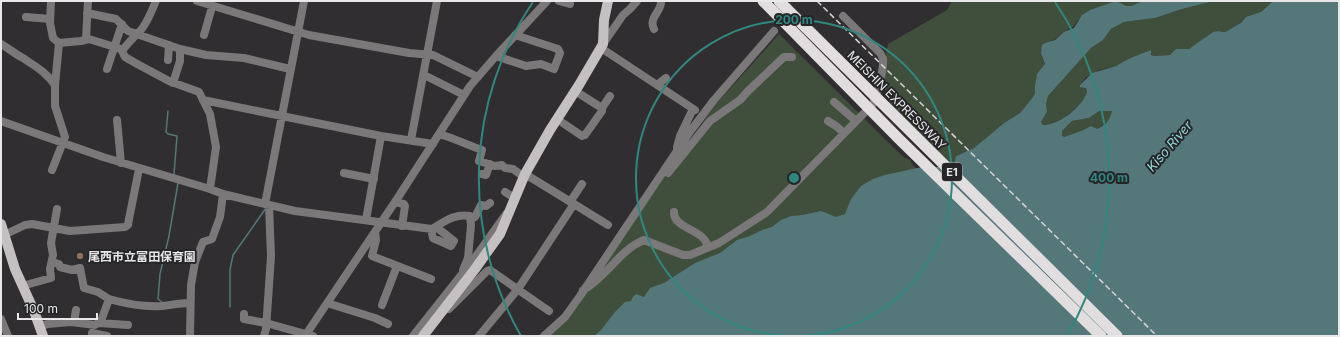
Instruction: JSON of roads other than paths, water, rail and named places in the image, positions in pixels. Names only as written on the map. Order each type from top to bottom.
[{"type":"highway","name":"MEISHIN EXPRESSWAY","points":[[763,1],[781,8],[1117,336]]},
{"type":"highway","name":"MEISHIN EXPRESSWAY","points":[[781,8],[906,145],[1101,336]]},
{"type":"main road","points":[[423,336],[492,248],[500,234],[509,198],[525,175],[575,91],[590,58],[602,46],[604,20],[608,1]]},
{"type":"main road","points":[[1,224],[2,236],[43,336]]},
{"type":"street","points":[[51,1],[50,19],[53,38],[60,49],[55,85],[55,106],[65,137],[52,170]]},
{"type":"street","points":[[86,39],[88,1]]},
{"type":"street","points":[[118,49],[140,32],[156,1]]},
{"type":"street","points":[[197,1],[212,7],[309,35],[409,54],[433,55],[478,77]]},
{"type":"street","points":[[264,336],[266,329],[271,256],[267,204],[281,116],[304,1]]},
{"type":"street","points":[[410,140],[428,55],[437,1]]},
{"type":"street","points":[[244,314],[244,319],[266,323],[308,335],[327,303],[395,202],[464,95],[496,56],[548,1]]},
{"type":"street","points":[[559,1],[570,4]]},
{"type":"street","points":[[637,1],[623,15],[602,46],[622,67],[657,85],[694,110],[680,136],[677,151]]},
{"type":"street","points":[[654,29],[651,25],[652,20],[661,7],[661,1]]},
{"type":"street","points":[[204,35],[212,7]]},
{"type":"street","points":[[87,13],[116,19],[128,31],[180,49],[206,55],[244,58],[290,69]]},
{"type":"street","points":[[584,290],[595,282],[614,262],[635,244],[644,240],[683,255],[690,255],[718,243],[767,212],[856,121],[875,100],[883,59],[880,53],[843,16]]},
{"type":"street","points":[[26,17],[50,19]]},
{"type":"street","points":[[107,69],[118,49],[122,24]]},
{"type":"street","points":[[544,336],[564,317],[584,290],[677,151],[714,100],[774,31]]},
{"type":"street","points":[[496,56],[526,66],[541,64],[554,69],[560,54],[558,49],[515,35]]},
{"type":"street","points":[[60,49],[86,39],[118,49],[125,58],[173,83],[199,92],[210,114],[216,147],[210,189]]},
{"type":"street","points":[[1,44],[48,75],[55,85]]},
{"type":"street","points":[[168,60],[169,45]]},
{"type":"street","points":[[173,83],[180,61],[180,49]]},
{"type":"street","points":[[660,176],[668,173],[710,121],[740,100],[784,57],[792,57]]},
{"type":"street","points":[[424,75],[464,95]]},
{"type":"street","points":[[657,85],[666,78]]},
{"type":"street","points":[[575,91],[602,108]]},
{"type":"street","points":[[557,119],[582,136],[586,135],[610,96]]},
{"type":"street","points":[[203,100],[381,136],[433,144]]},
{"type":"street","points":[[834,102],[856,121]]},
{"type":"street","points":[[117,120],[120,163]]},
{"type":"street","points":[[1,121],[120,163],[223,194],[295,210],[402,226],[434,228],[454,241],[454,243],[449,246],[432,240],[434,228],[460,213],[470,216],[470,218],[476,217],[481,205],[486,206],[490,203]]},
{"type":"street","points":[[828,121],[844,133]]},
{"type":"street","points":[[439,134],[482,150],[479,161],[495,166],[502,165],[504,168],[513,169],[608,225]]},
{"type":"street","points":[[366,220],[381,136]]},
{"type":"street","points":[[482,174],[486,175],[490,164]]},
{"type":"street","points":[[2,236],[32,224],[70,231],[125,228],[129,220],[139,169]]},
{"type":"street","points":[[344,173],[374,179]]},
{"type":"street","points":[[479,336],[518,290],[572,203],[582,184]]},
{"type":"street","points":[[190,336],[191,285],[195,262],[203,242],[212,239],[220,217],[223,194]]},
{"type":"street","points":[[414,336],[464,272],[509,198]]},
{"type":"street","points":[[395,202],[404,204],[405,206],[402,226]]},
{"type":"street","points":[[22,286],[51,278],[53,255],[52,243],[57,209]]},
{"type":"street","points":[[674,212],[674,216],[677,221],[703,238],[708,247]]},
{"type":"street","points":[[464,272],[463,270],[468,258],[470,218]]},
{"type":"street","points":[[375,232],[376,240],[372,256],[431,279]]},
{"type":"street","points":[[52,262],[59,264],[60,267],[72,270],[80,268],[84,288],[98,292],[109,299],[144,306],[163,306],[190,303]]},
{"type":"street","points":[[382,305],[397,266]]},
{"type":"street","points":[[443,310],[449,308],[487,271],[490,270],[549,311]]},
{"type":"street","points":[[94,329],[109,299]]},
{"type":"street","points":[[327,303],[375,318],[388,324]]},
{"type":"street","points":[[74,322],[76,310]]},
{"type":"street","points":[[1,319],[8,336]]},
{"type":"street","points":[[39,326],[59,322],[74,322],[94,329],[107,336]]},
{"type":"street","points":[[94,329],[128,325]]},
{"type":"water","name":"Kiso River","points":[[1116,1],[1126,6],[1131,6],[1143,1],[1214,1],[1155,18],[1124,22],[1111,29],[1103,40],[1091,48],[1048,96],[1046,104],[1047,112],[1041,122],[1043,125],[1056,122],[1069,114],[1080,104],[1087,92],[1086,88],[1080,87],[1080,85],[1092,73],[1116,66],[1128,59],[1151,50],[1151,55],[1155,56],[1170,55],[1176,49],[1189,49],[1213,32],[1225,32],[1242,22],[1246,17],[1261,12],[1273,1],[1339,1],[1339,336],[594,336],[625,302],[631,301],[636,294],[644,297],[650,288],[664,283],[695,263],[720,253],[737,240],[772,227],[781,220],[791,216],[821,211],[836,217],[845,214],[851,199],[861,186],[873,179],[922,167],[952,167],[956,156],[974,148],[1004,123],[1020,113],[1033,97],[1035,93],[1037,74],[1045,64],[1041,53],[1042,45],[1055,40],[1064,32],[1074,28],[1082,15],[1090,10]],"holes":[[[1099,111],[1112,111],[1107,122],[1097,129],[1091,126],[1064,137],[1062,135],[1062,131],[1072,121],[1089,118]]]},
{"type":"waterway","points":[[168,111],[166,132],[177,136],[174,174]]},
{"type":"waterway","points":[[163,303],[158,299],[160,274],[169,236],[178,183]]},
{"type":"waterway","points":[[230,307],[230,270],[233,255],[266,208]]},
{"type":"railway","points":[[817,1],[1157,336]]},
{"type":"place","name":"尾西市立富田保育園","points":[[80,256]]}]
